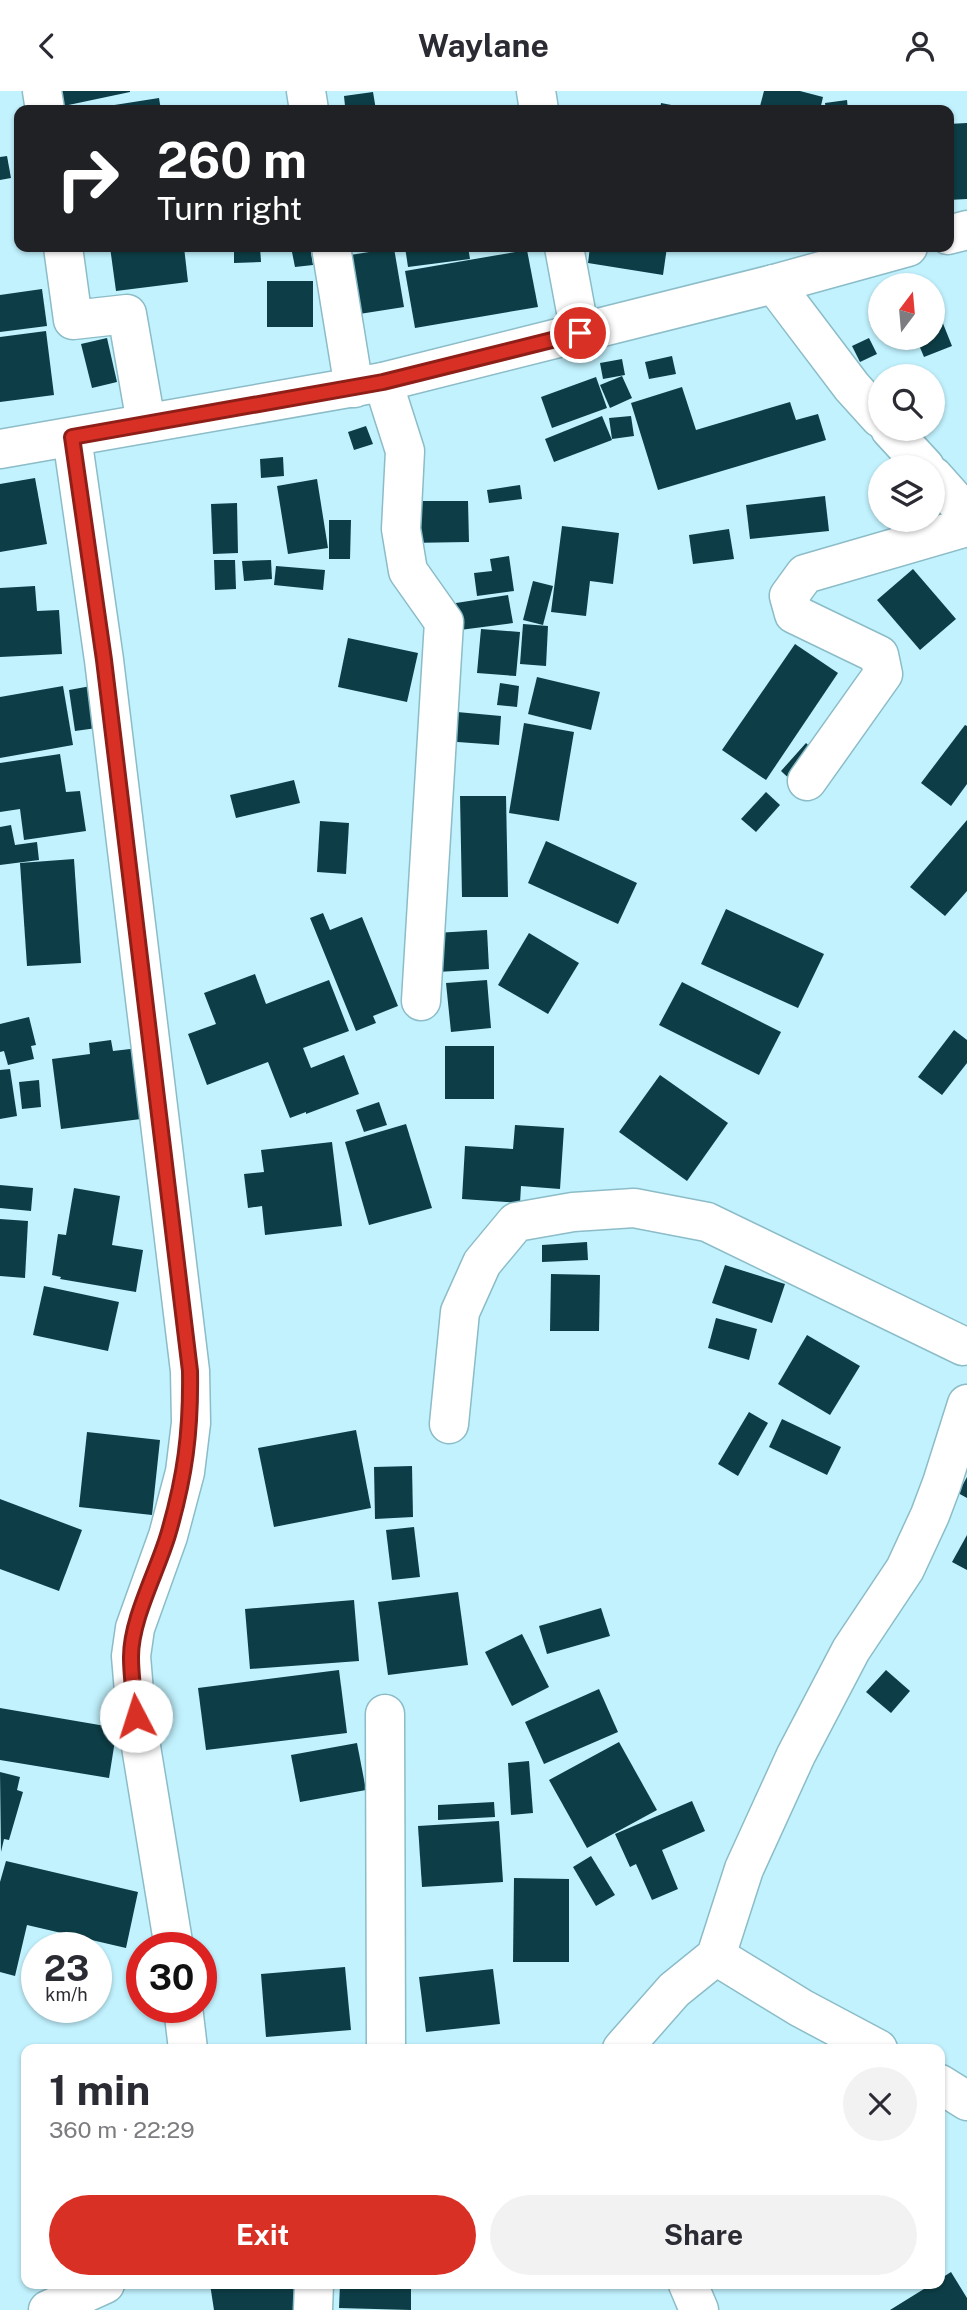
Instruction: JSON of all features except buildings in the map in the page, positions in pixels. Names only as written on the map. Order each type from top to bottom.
[{"type":"street","points":[[64,252],[74,320],[127,314],[146,423]]},
{"type":"street","points":[[332,252],[368,385],[405,451],[401,529],[408,571],[444,622],[421,1001]]},
{"type":"street","points":[[565,252],[580,333]]},
{"type":"street","points":[[0,449],[368,385],[774,284],[890,252]]},
{"type":"street","points":[[774,284],[868,405]]},
{"type":"street","points":[[72,437],[104,660],[190,1371],[191,1423],[185,1472],[168,1536],[135,1627],[131,1656],[136,1716],[171,1932]]},
{"type":"street","points":[[901,441],[914,455]]},
{"type":"street","points":[[945,489],[967,514]]},
{"type":"street","points":[[807,781],[883,674],[879,655],[794,614],[789,596],[805,574],[967,527]]},
{"type":"street","points":[[449,1424],[460,1312],[482,1263],[516,1222],[573,1212],[634,1208],[707,1222],[966,1351]]},
{"type":"street","points":[[626,2044],[674,1990],[716,1956],[744,1869],[796,1755],[851,1650],[905,1569],[943,1483],[967,1404]]},
{"type":"street","points":[[385,1714],[386,2044]]},
{"type":"street","points":[[716,1956],[801,2008],[868,2044]]},
{"type":"street","points":[[185,2023],[187,2044]]},
{"type":"street","points":[[945,2087],[967,2101]]},
{"type":"street","points":[[48,2310],[93,2289]]},
{"type":"street","points":[[313,2310],[314,2289]]},
{"type":"street","points":[[690,2289],[699,2310]]},
{"type":"route","points":[[136,1716],[131,1656],[135,1627],[168,1536],[185,1472],[191,1423],[190,1371],[104,660],[72,437],[354,388],[580,333]]}]
